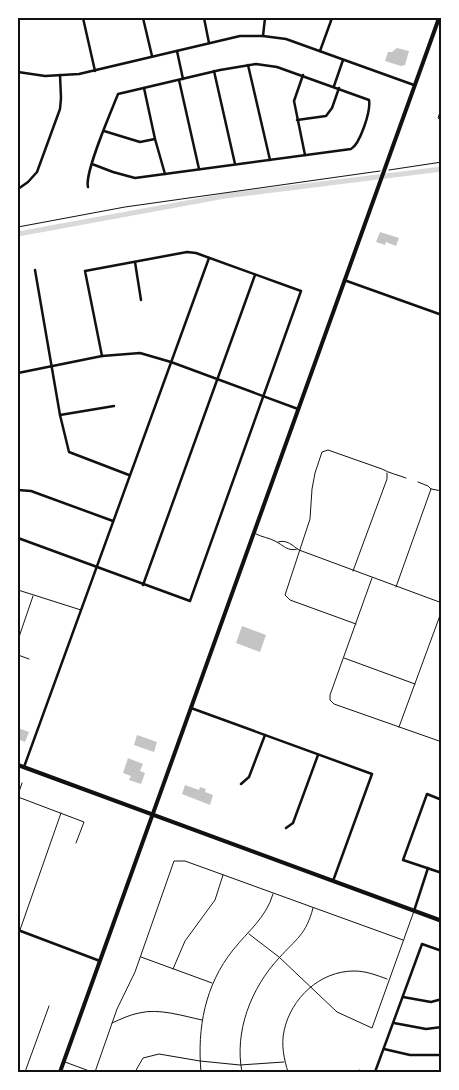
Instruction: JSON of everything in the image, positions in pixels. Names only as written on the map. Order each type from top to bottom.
[{"type":"main road","points":[[60,1072],[439,18]]},
{"type":"main road","points":[[18,765],[442,921]]},
{"type":"street","points":[[83,18],[95,71]]},
{"type":"street","points":[[143,18],[152,56]]},
{"type":"street","points":[[204,18],[210,44]]},
{"type":"street","points":[[263,36],[264,18]]},
{"type":"street","points":[[320,51],[332,18]]},
{"type":"street","points":[[18,72],[45,76],[95,71],[240,36],[263,36],[286,39],[414,85]]},
{"type":"street","points":[[177,51],[183,79]]},
{"type":"street","points":[[334,86],[343,60]]},
{"type":"street","points":[[88,187],[86,182],[92,164],[104,131],[118,94],[248,65],[265,64],[303,75],[369,100],[370,108],[354,147],[351,149],[135,178],[92,164]]},
{"type":"street","points":[[248,65],[270,160]]},
{"type":"street","points":[[214,72],[235,164]]},
{"type":"street","points":[[18,189],[37,172],[60,109],[60,75]]},
{"type":"street","points":[[303,75],[294,101],[305,155]]},
{"type":"street","points":[[179,80],[199,169]]},
{"type":"street","points":[[144,88],[165,174]]},
{"type":"street","points":[[297,120],[326,116],[332,108],[339,88]]},
{"type":"street","points":[[104,131],[140,142],[155,139]]},
{"type":"street","points":[[18,538],[190,601],[301,291],[196,253],[187,252],[85,272],[102,356]]},
{"type":"street","points":[[24,767],[209,258]]},
{"type":"street","points":[[135,262],[141,300]]},
{"type":"street","points":[[35,270],[60,415],[69,452],[129,475]]},
{"type":"street","points":[[143,585],[255,275]]},
{"type":"street","points":[[344,280],[442,315]]},
{"type":"street","points":[[18,373],[102,356],[140,353],[171,362],[298,409]]},
{"type":"street","points":[[60,415],[114,406]]},
{"type":"street","points":[[18,490],[38,493],[113,520]]},
{"type":"street","points":[[191,708],[372,774],[333,880]]},
{"type":"street","points":[[241,784],[249,777],[265,735]]},
{"type":"street","points":[[286,828],[293,823],[318,755]]},
{"type":"street","points":[[442,800],[427,794],[403,860],[442,873]]},
{"type":"street","points":[[414,911],[428,868]]},
{"type":"street","points":[[18,930],[100,961]]},
{"type":"street","points":[[375,1072],[422,944],[442,951]]},
{"type":"street","points":[[403,997],[431,1002],[442,999]]},
{"type":"street","points":[[394,1023],[426,1029],[442,1027]]},
{"type":"street","points":[[384,1049],[410,1055],[442,1055]]},
{"type":"lane","points":[[441,122],[438,118],[442,106]]},
{"type":"lane","points":[[356,624],[285,597],[285,591],[298,550],[310,519],[313,478],[324,450],[329,450],[382,469],[386,473],[406,478]]},
{"type":"lane","points":[[353,571],[386,479],[386,473]]},
{"type":"lane","points":[[418,482],[431,489],[442,491]]},
{"type":"lane","points":[[396,586],[431,489]]},
{"type":"lane","points":[[253,533],[278,542],[282,541],[294,545],[298,550]]},
{"type":"lane","points":[[278,542],[281,546],[298,550],[442,603]]},
{"type":"lane","points":[[372,578],[330,695],[330,700],[334,704],[442,742]]},
{"type":"lane","points":[[18,590],[81,610]]},
{"type":"lane","points":[[18,640],[33,596]]},
{"type":"lane","points":[[399,727],[442,610]]},
{"type":"lane","points":[[18,655],[29,659]]},
{"type":"lane","points":[[343,658],[415,684]]},
{"type":"lane","points":[[22,783],[18,796],[84,822],[76,843]]},
{"type":"lane","points":[[18,930],[61,813]]},
{"type":"lane","points":[[64,1062],[93,1072],[135,972],[174,860],[185,861],[404,940]]},
{"type":"lane","points":[[173,968],[185,941],[215,900],[223,875]]},
{"type":"lane","points":[[202,1072],[200,1061],[202,1020],[213,983],[219,969],[264,915],[273,893]]},
{"type":"lane","points":[[242,1072],[240,1065],[242,1028],[248,1008],[256,991],[279,958],[301,936],[310,921],[313,907]]},
{"type":"lane","points":[[249,934],[279,958],[337,1012],[372,1028],[414,911]]},
{"type":"lane","points":[[140,956],[213,983]]},
{"type":"lane","points":[[288,1072],[283,1046],[284,1032],[289,1014],[298,999],[310,987],[324,978],[353,971],[369,972],[388,979]]},
{"type":"lane","points":[[25,1072],[50,1006]]},
{"type":"lane","points":[[112,1023],[130,1015],[145,1012],[158,1012],[202,1020]]},
{"type":"lane","points":[[135,1072],[143,1058],[159,1054],[240,1065],[285,1062]]},
{"type":"path","points":[[18,227],[125,207],[346,174],[442,162]]},
{"type":"building","points":[[397,48],[409,51],[405,65],[401,66],[385,61],[388,52],[392,52]]},
{"type":"building","points":[[380,232],[399,238],[396,246],[386,242],[385,245],[376,242]]},
{"type":"building","points":[[242,626],[266,635],[260,652],[236,643]]},
{"type":"building","points":[[18,728],[29,732],[25,742],[18,739]]},
{"type":"building","points":[[137,735],[157,742],[154,752],[134,745]]},
{"type":"building","points":[[128,758],[143,764],[140,771],[145,773],[141,784],[129,780],[131,776],[123,773]]},
{"type":"building","points":[[185,785],[199,790],[200,787],[206,789],[205,792],[213,795],[210,805],[182,794]]},
{"type":"waterway","points":[[18,234],[225,196],[442,169]]}]
